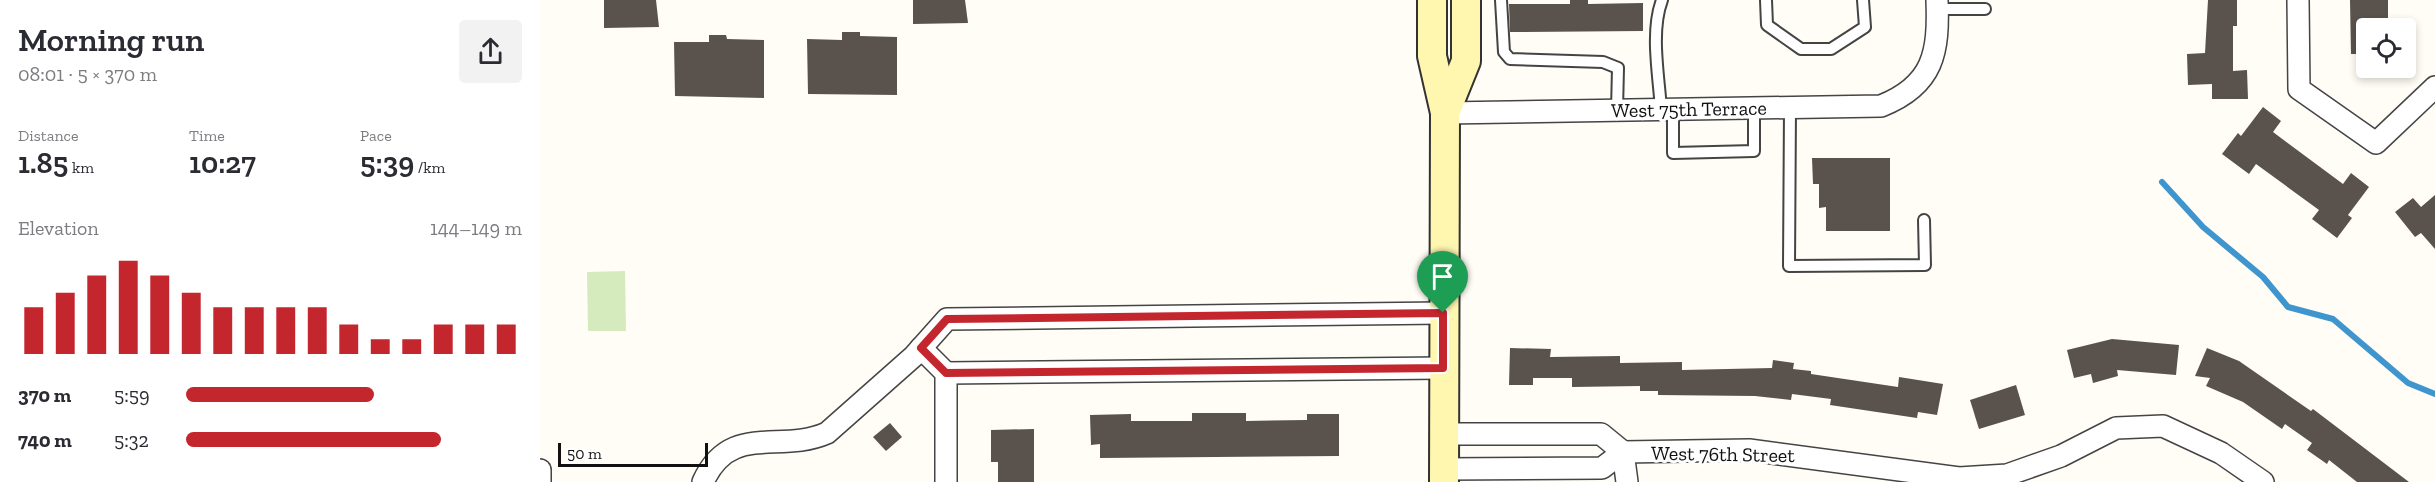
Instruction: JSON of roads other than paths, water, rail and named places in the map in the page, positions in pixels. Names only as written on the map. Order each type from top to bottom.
[{"type":"street","points":[[1432,0],[1432,56],[1445,113],[1444,476]]},
{"type":"street","points":[[1445,113],[1466,61],[1466,0]]},
{"type":"street","points":[[2298,0],[2299,89],[2376,144],[2435,87]]},
{"type":"street","name":"West 75th Terrace","points":[[1445,113],[1881,106],[1903,98],[1924,78],[1932,61],[1937,4]]},
{"type":"street","points":[[703,482],[721,454],[734,446],[814,438],[827,433],[921,348],[947,319],[1443,313]]},
{"type":"street","points":[[921,348],[946,373],[946,482]]},
{"type":"street","points":[[946,373],[1443,368]]},
{"type":"street","name":"West 76th Street","points":[[1444,476],[1602,468],[1623,452],[1749,450],[1959,478],[1989,479],[2007,476],[2061,456],[2116,428],[2163,426],[2221,453],[2263,482]]},
{"type":"street","name":"West 76th Street","points":[[1443,434],[1601,434],[1623,452]]},
{"type":"street","points":[[1623,452],[1627,482]]},
{"type":"street","points":[[540,470],[540,482]]},
{"type":"lane","points":[[1501,0],[1504,52],[1510,59],[1603,62],[1618,68],[1617,110]]},
{"type":"lane","points":[[1662,0],[1658,11],[1657,35],[1673,153],[1754,152],[1754,108]]},
{"type":"lane","points":[[1766,0],[1767,25],[1801,49],[1832,49],[1864,27],[1863,0]]},
{"type":"lane","points":[[1937,4],[1984,9]]},
{"type":"lane","points":[[1790,108],[1789,266],[1925,265],[1924,220]]},
{"type":"waterway","points":[[2162,182],[2203,227],[2263,277],[2288,307],[2333,319],[2408,383],[2435,394]]}]
